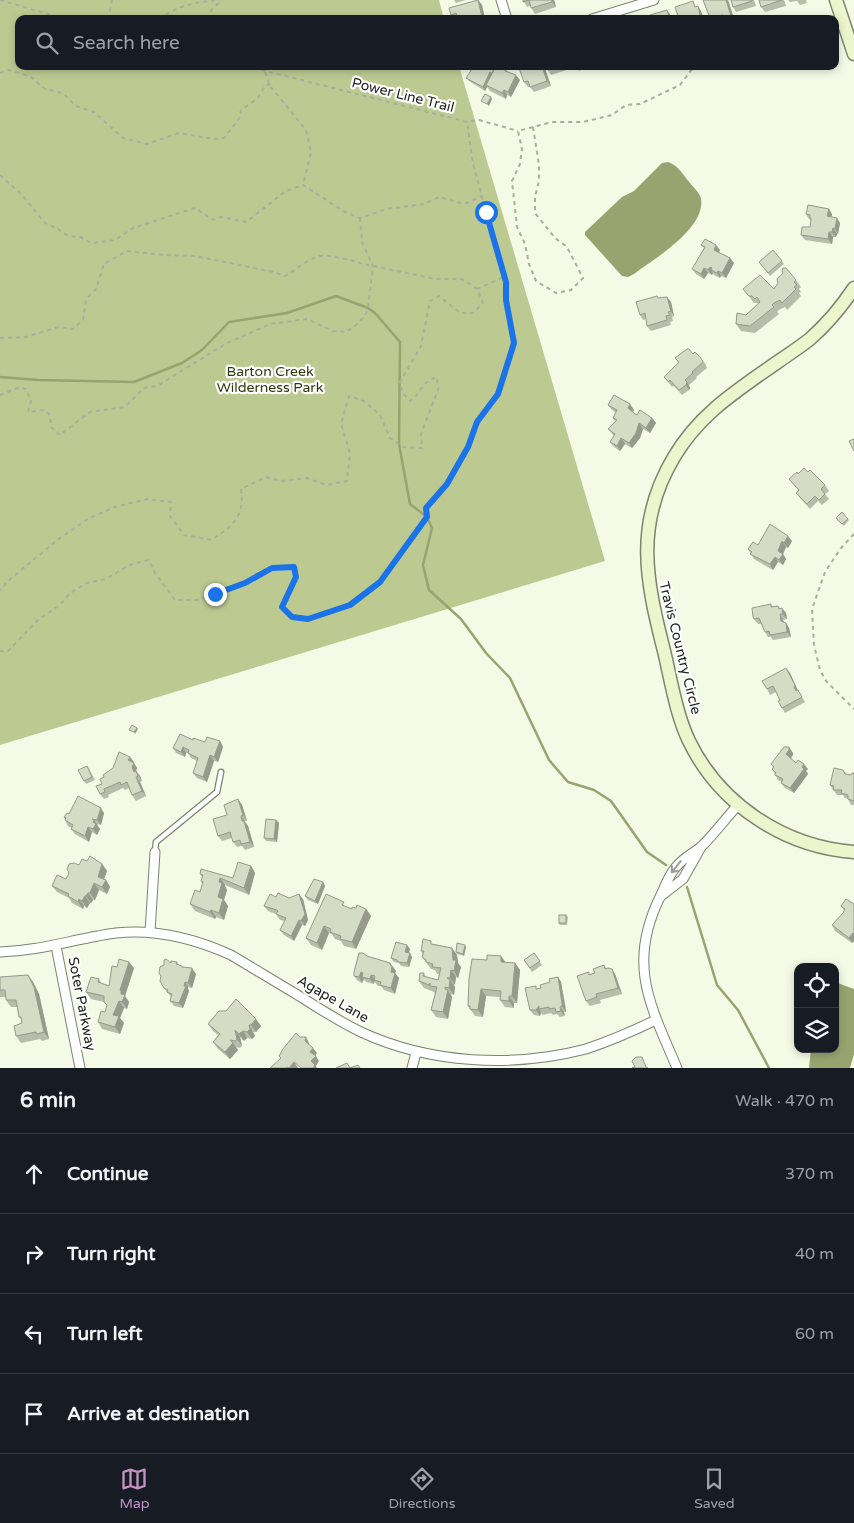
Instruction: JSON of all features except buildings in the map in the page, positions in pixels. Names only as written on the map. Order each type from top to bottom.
[{"type":"street","points":[[501,0],[506,15]]},
{"type":"street","points":[[602,15],[629,4],[654,0]]},
{"type":"street","points":[[836,0],[854,54]]},
{"type":"street","name":"Travis Country Circle","points":[[854,288],[839,309],[810,339],[725,399],[699,422],[674,457],[665,474],[654,504],[647,540],[648,578],[654,610],[680,715],[689,741],[700,759],[711,775],[738,805],[770,827],[821,848],[854,852]]},
{"type":"street","points":[[660,896],[683,879],[702,846],[738,805]]},
{"type":"street","points":[[676,1068],[656,1020],[645,986],[643,954],[650,918],[667,880],[675,867],[686,856],[702,846]]},
{"type":"street","points":[[150,932],[156,852]]},
{"type":"street","name":"Agape Lane","points":[[0,952],[16,952],[56,946],[99,935],[150,932],[180,937],[214,947],[231,955],[346,1025],[416,1053],[461,1060],[508,1061],[544,1058],[585,1049],[632,1032],[656,1020]]},
{"type":"street","name":"Soter Parkway","points":[[56,946],[80,1068]]},
{"type":"street","points":[[412,1068],[416,1053]]},
{"type":"lane","points":[[156,852],[156,842],[217,792],[221,772]]},
{"type":"path","points":[[0,0],[52,15]]},
{"type":"path","points":[[109,15],[112,0]]},
{"type":"path","points":[[164,15],[171,10],[194,2],[221,0]]},
{"type":"path","points":[[209,15],[212,8],[221,0]]},
{"type":"path","points":[[0,73],[8,70],[31,77],[45,89],[63,93],[76,106],[94,112],[123,138],[147,144],[179,133],[213,139],[224,138],[239,119],[241,110],[257,99],[265,86],[270,84]]},
{"type":"path","name":"Power Line Trail","points":[[261,70],[467,122],[479,120],[518,131]]},
{"type":"path","points":[[533,127],[539,165],[535,213],[555,238],[567,247],[583,278],[571,290],[556,293],[536,281],[529,264],[525,244],[517,227],[512,181],[520,164],[522,149],[518,131],[533,127],[552,122],[583,122],[612,115],[626,105],[640,104],[680,85],[691,70]]},
{"type":"path","points":[[265,71],[270,84],[287,109],[306,130],[311,152],[303,185]]},
{"type":"path","points":[[0,651],[7,652],[38,620],[60,605],[70,593],[87,584],[106,579],[129,565],[149,560],[155,573],[175,600],[197,600],[258,577],[272,568],[294,567],[296,577],[282,607],[292,617],[308,619],[350,605],[380,582],[427,517],[426,508],[447,484],[468,447],[477,422],[498,394],[514,343],[506,300],[506,282],[473,164],[467,122]]},
{"type":"path","points":[[0,175],[22,195],[45,223],[68,236],[80,237],[91,243],[114,240],[133,228],[195,208],[213,220],[221,217],[246,222],[286,191],[303,185]]},
{"type":"path","points":[[303,185],[345,212],[360,218],[387,209],[424,204],[439,197],[464,204],[482,196]]},
{"type":"path","points":[[0,395],[20,387],[26,389],[31,400],[28,412],[44,410],[50,415],[51,428],[60,435],[90,412],[125,407],[144,388],[157,386],[227,344],[270,324],[307,319],[333,331],[346,332],[365,316],[368,308],[373,266],[362,242],[360,218]]},
{"type":"path","points":[[0,338],[26,337],[58,327],[73,329],[83,320],[86,299],[96,288],[104,264],[127,251],[195,256],[274,272],[285,276],[311,259],[322,256],[353,260],[436,279],[462,279],[477,289],[483,303],[473,313],[460,312],[439,296],[430,300],[421,346],[400,382],[402,392],[410,401],[417,395],[424,384],[436,376],[439,387],[421,434],[422,448],[403,447],[390,438],[380,415],[364,401],[349,396],[340,424],[350,453],[347,481],[326,485],[307,478],[282,481],[266,477],[241,489],[242,502],[233,525],[211,540],[184,535],[170,516],[171,502],[147,499],[115,507],[89,518],[56,541],[7,582],[0,591]]},
{"type":"path","points":[[477,289],[504,277]]},
{"type":"path","points":[[854,534],[840,548],[825,572],[812,608],[814,645],[820,670],[826,681],[854,709]]},
{"type":"green space","name":"Barton Creek Wilderness Park","points":[[0,0],[439,0],[443,15],[15,15],[15,70],[460,70],[605,561],[0,745]]},
{"type":"shaded area","points":[[668,162],[678,168],[698,193],[701,199],[700,210],[695,221],[677,242],[634,274],[628,277],[622,276],[585,235],[585,232],[622,197],[634,191],[662,163]]},
{"type":"shaded area","points":[[839,983],[854,989],[854,1054],[850,1068],[809,1068],[811,1053],[839,1053]]},
{"type":"waterway","points":[[0,377],[38,380],[134,382],[182,363],[202,350],[229,322],[287,313],[336,296],[368,308],[375,313],[400,342],[399,444],[410,504],[427,517],[432,528],[423,565],[429,590],[461,619],[486,653],[510,678],[549,760],[568,782],[594,790],[611,801],[647,852],[666,865]]},
{"type":"waterway","points":[[687,887],[717,985],[738,1010],[769,1068]]},
{"type":"route","points":[[215,594],[245,583],[272,568],[294,567],[296,577],[282,607],[292,617],[308,619],[350,605],[380,582],[427,517],[426,508],[447,484],[468,447],[477,422],[498,394],[514,343],[506,300],[506,282],[486,212]]}]
